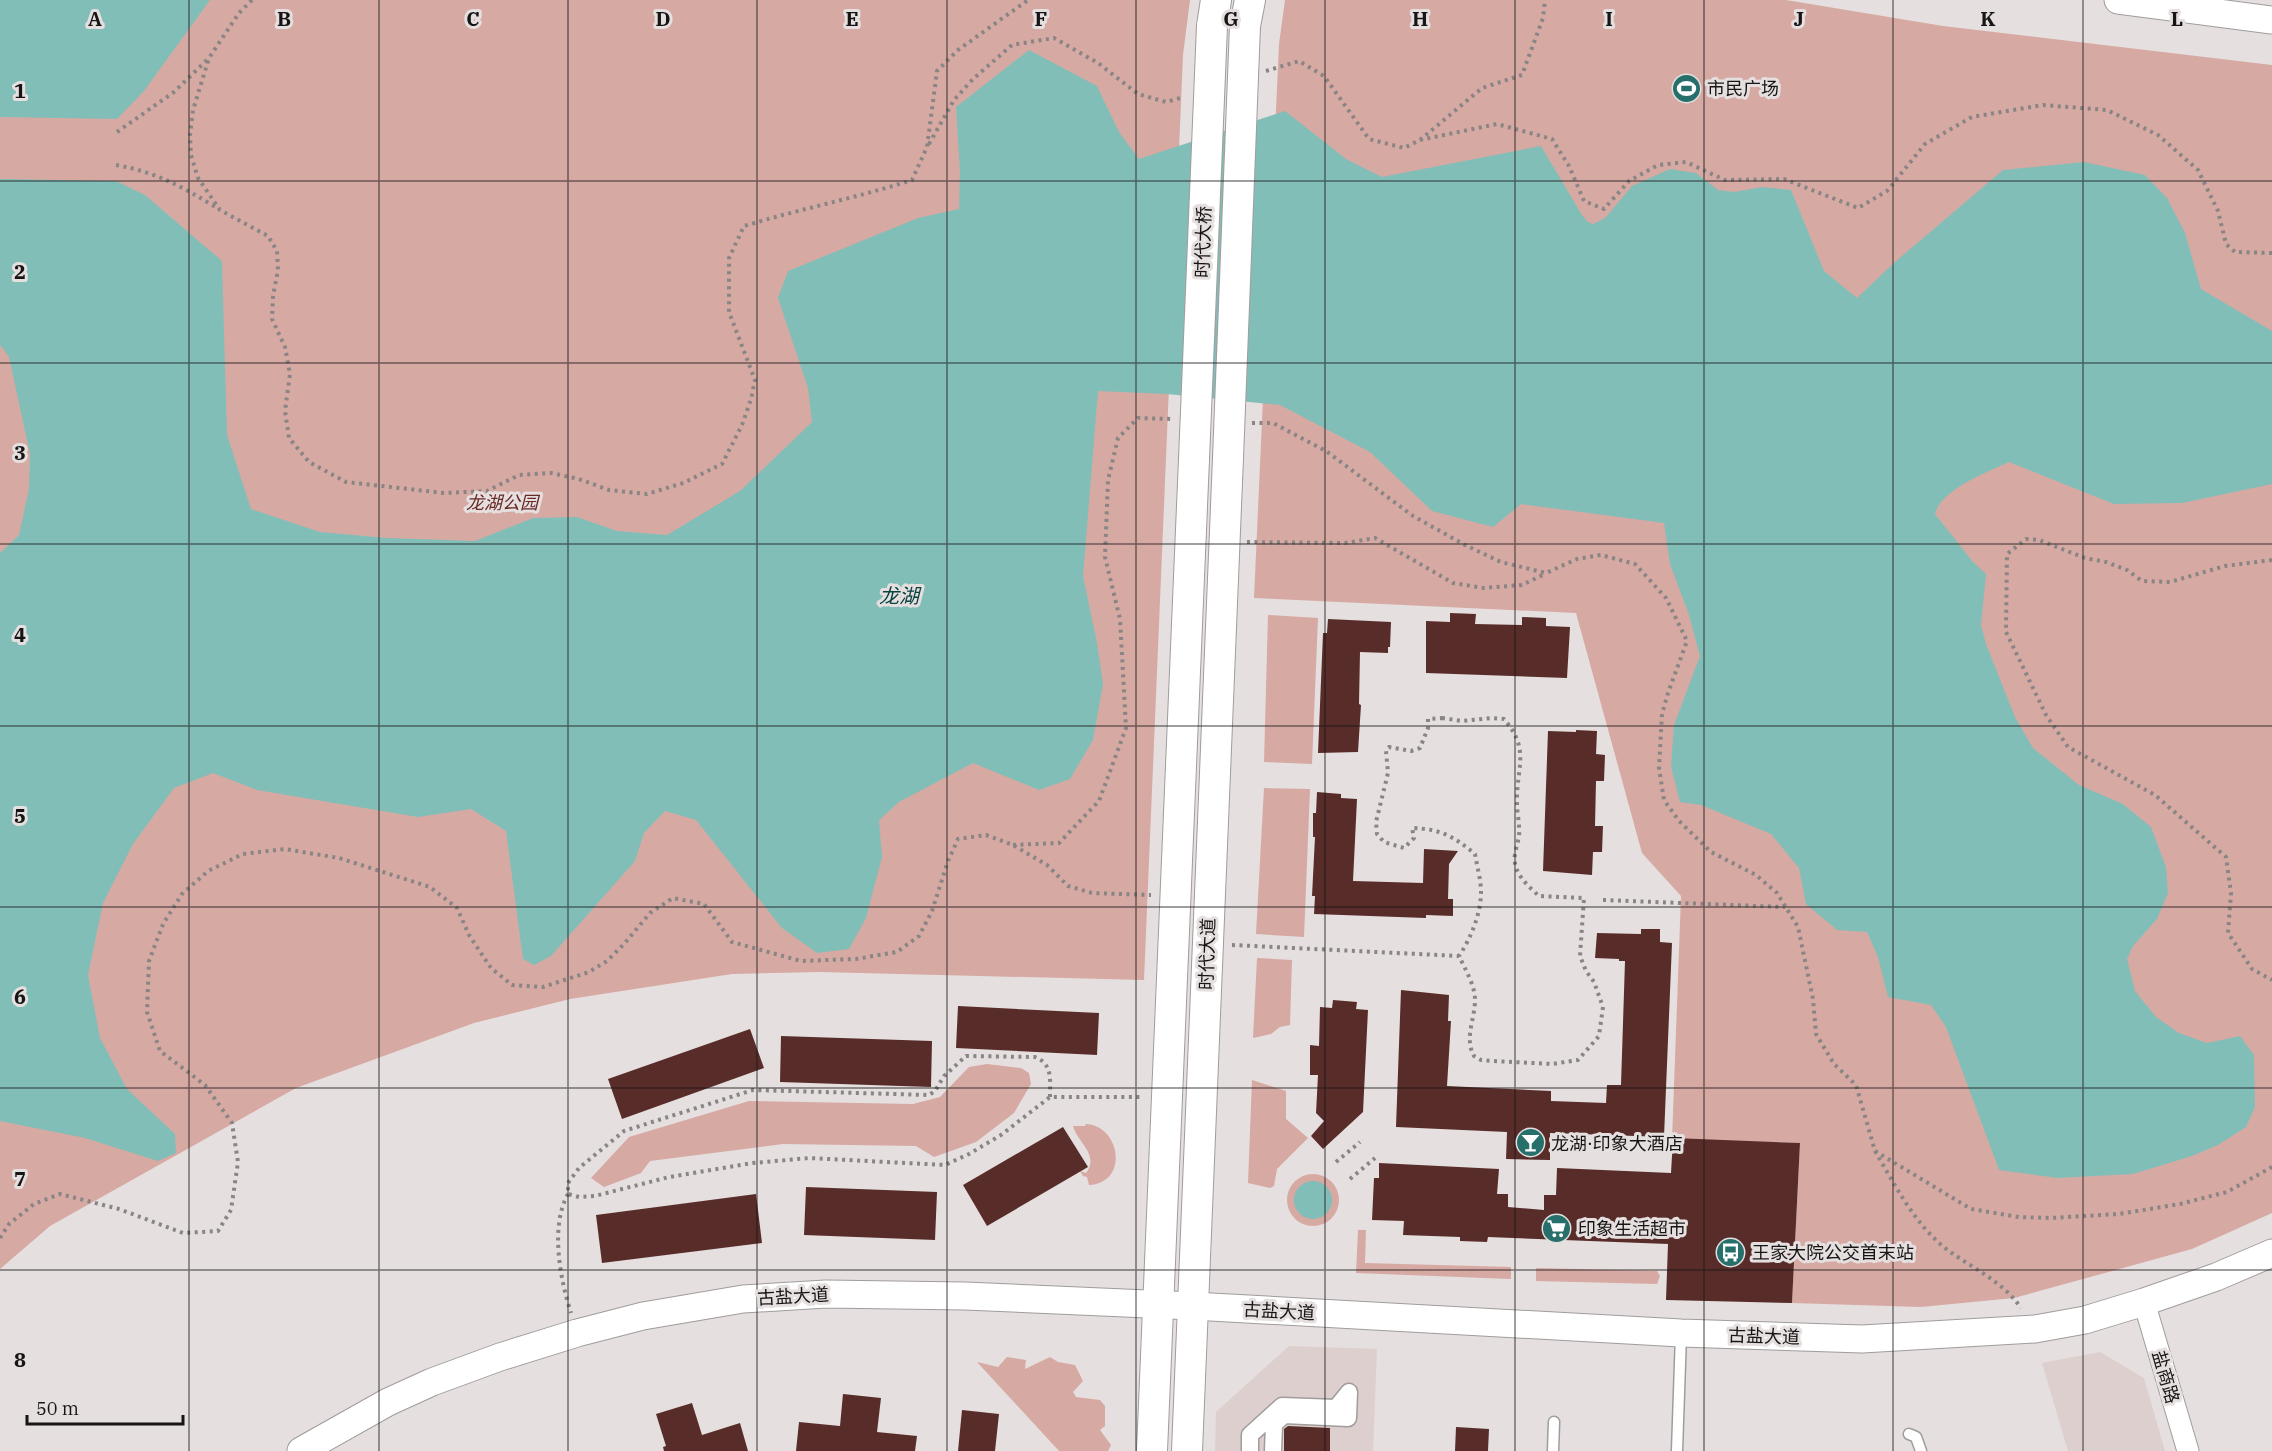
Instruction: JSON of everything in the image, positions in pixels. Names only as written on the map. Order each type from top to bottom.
[{"type":"main road","name":"时代大桥","points":[[1194,459],[1214,13]]},
{"type":"main road","name":"时代大桥","points":[[1228,458],[1247,13]]},
{"type":"main road","name":"时代大道","points":[[1187,1451],[1228,458]]},
{"type":"main road","name":"时代大道","points":[[1152,1451],[1194,459]]},
{"type":"street","points":[[2118,0],[2272,20]]},
{"type":"street","name":"古盐大道","points":[[301,1451],[388,1402],[432,1382],[500,1357],[643,1316],[743,1299],[826,1294],[965,1296],[1158,1304],[1681,1333],[1862,1339],[2035,1329],[2085,1320],[2216,1277],[2272,1253]]},
{"type":"street","name":"盐商路","points":[[2144,1302],[2188,1451]]},
{"type":"street","points":[[1250,1451],[1250,1436],[1282,1406],[1336,1408],[1349,1392],[1348,1418],[1284,1415],[1274,1424],[1273,1451]]},
{"type":"lane","points":[[1677,1451],[1681,1333]]},
{"type":"lane","points":[[1553,1451],[1554,1422]]},
{"type":"lane","points":[[1909,1434],[1916,1437],[1921,1451]]},
{"type":"path","points":[[117,132],[174,92],[209,58],[239,13],[252,0]]},
{"type":"path","points":[[116,165],[148,172],[177,183],[268,236],[277,251],[278,270],[273,296],[272,319],[285,347],[290,374],[285,411],[289,438],[309,462],[346,482],[444,493],[487,491],[519,475],[552,473],[579,478],[609,490],[647,494],[683,483],[722,464],[748,408],[755,380],[729,312],[729,258],[744,226],[860,197],[912,180],[927,147],[937,71],[958,50],[1028,0]]},
{"type":"path","points":[[209,58],[193,110],[190,135],[191,155],[198,178],[220,210]]},
{"type":"path","points":[[1420,140],[1497,124],[1552,140],[1569,166],[1584,201],[1604,209],[1629,181],[1658,165],[1686,162],[1725,180],[1784,179],[1858,208],[1887,191],[1924,144],[1972,117],[2043,105],[2107,110],[2157,135],[2198,170],[2218,211],[2226,244],[2235,252],[2272,253]]},
{"type":"path","points":[[1013,844],[1059,843],[1099,801],[1126,728],[1120,619],[1105,557],[1108,480],[1118,438],[1138,418]]},
{"type":"path","points":[[1273,423],[1326,451],[1413,516],[1465,545],[1501,562],[1546,573]]},
{"type":"path","points":[[1224,542],[1345,543],[1375,538],[1453,583],[1485,588],[1522,585],[1577,559],[1600,555],[1635,564],[1666,598],[1688,641],[1662,714],[1659,768],[1664,800],[1679,821],[1711,852],[1756,875],[1777,893],[1798,927],[1814,999],[1816,1034],[1834,1064],[1856,1085],[1875,1151],[1917,1220],[1945,1248],[1978,1269],[2014,1298],[2035,1329]]},
{"type":"path","points":[[2272,560],[2225,566],[2170,582],[2142,581],[2127,570],[2106,562],[2085,558],[2039,540],[2026,539],[2007,554],[2006,590],[2007,632],[2046,715],[2068,747],[2155,795],[2226,857],[2231,893],[2228,933],[2252,969],[2272,980]]},
{"type":"path","points":[[1442,718],[1462,721],[1504,719],[1513,729],[1522,756],[1517,788],[1519,834],[1514,857],[1518,873],[1523,882],[1539,896],[1584,898],[1580,956],[1594,982],[1603,1007],[1599,1036],[1578,1060],[1552,1064],[1481,1060],[1474,1056],[1470,1042],[1474,992],[1460,956],[1474,925],[1481,892],[1475,854],[1445,832],[1412,828],[1414,837],[1404,848],[1384,842],[1377,834],[1376,822],[1388,773],[1386,751],[1389,747],[1411,751],[1420,748],[1428,728],[1428,719],[1442,718]]},
{"type":"path","points":[[0,1238],[9,1224],[34,1204],[60,1194],[119,1209],[183,1233],[218,1231],[231,1210],[238,1162],[232,1123],[205,1085],[160,1051],[147,1012],[149,961],[163,924],[182,894],[208,871],[243,854],[285,849],[328,856],[430,887],[458,908],[469,935],[491,968],[512,985],[543,987],[589,972],[607,961],[650,913],[673,898],[704,904],[732,942],[801,961],[856,959],[897,952],[919,936],[932,911],[948,861],[958,839],[986,835],[1013,844],[1047,865],[1068,886],[1092,893],[1176,896]]},
{"type":"path","points":[[1603,900],[1785,907]]},
{"type":"path","points":[[1208,944],[1460,956]]},
{"type":"path","points":[[577,1334],[563,1286],[558,1222],[562,1205],[568,1194],[568,1183],[579,1168],[624,1131],[753,1090],[929,1095],[935,1091],[944,1076],[966,1056],[1035,1057],[1043,1060],[1050,1070],[1050,1097]]},
{"type":"path","points":[[568,1194],[579,1197],[595,1196],[669,1177],[753,1163],[809,1158],[945,1165],[969,1154],[1000,1135],[1050,1097],[1167,1098]]},
{"type":"path","points":[[1336,1162],[1360,1142]]},
{"type":"path","points":[[1875,1151],[1971,1209],[2019,1217],[2120,1215],[2180,1204],[2227,1192],[2272,1167]]},
{"type":"path","points":[[1350,1179],[1375,1158]]},
{"type":"shaded area","points":[[1289,1346],[1377,1349],[1373,1451],[1215,1451],[1216,1412]]},
{"type":"shaded area","points":[[2100,1352],[2144,1378],[2165,1451],[2068,1451],[2042,1363]]},
{"type":"green space","name":"龙湖公园","points":[[0,0],[1190,0],[1183,55],[1144,980],[820,972],[732,974],[570,999],[474,1023],[296,1088],[50,1226],[0,1269]]},
{"type":"green space","points":[[1285,0],[1786,0],[1943,26],[2272,65],[2272,1213],[2192,1249],[2014,1298],[1921,1307],[1792,1303],[1800,1143],[1672,1140],[1681,896],[1642,853],[1576,613],[1254,598],[1279,44]]},
{"type":"green space","points":[[1268,615],[1318,618],[1312,764],[1264,762]]},
{"type":"green space","points":[[1264,788],[1310,789],[1304,937],[1256,934]]},
{"type":"green space","points":[[1257,958],[1292,960],[1290,1025],[1280,1027],[1271,1034],[1253,1038]]},
{"type":"green space","points":[[987,1064],[1021,1068],[1029,1073],[1031,1084],[1014,1113],[976,1142],[934,1157],[916,1146],[783,1144],[650,1161],[641,1173],[604,1187],[591,1178],[629,1137],[749,1101],[913,1104],[940,1097],[969,1067]]},
{"type":"green space","points":[[1252,1080],[1286,1091],[1286,1119],[1308,1138],[1277,1169],[1274,1186],[1270,1188],[1248,1183]]},
{"type":"green space","points":[[1086,1124],[1098,1127],[1107,1134],[1116,1154],[1115,1165],[1110,1175],[1102,1182],[1089,1185],[1087,1177],[1083,1176],[1080,1171],[1086,1173],[1090,1166],[1089,1154],[1073,1126],[1085,1126]]},
{"type":"green space","points":[[1308,1174],[1318,1174],[1332,1181],[1339,1200],[1332,1219],[1318,1226],[1308,1226],[1298,1222],[1291,1215],[1287,1205],[1287,1195],[1291,1185],[1298,1178]]},
{"type":"green space","points":[[1358,1230],[1366,1230],[1365,1263],[1511,1267],[1511,1279],[1356,1273]]},
{"type":"green space","points":[[1536,1268],[1657,1271],[1660,1276],[1657,1284],[1536,1281]]},
{"type":"green space","points":[[1007,1357],[1026,1360],[1025,1369],[1050,1357],[1058,1362],[1075,1365],[1083,1381],[1073,1392],[1076,1397],[1100,1400],[1105,1406],[1105,1426],[1100,1430],[1111,1445],[1108,1451],[1059,1451],[977,1362],[998,1367]]},
{"type":"water","points":[[0,0],[210,0],[144,91],[117,119],[0,117]]},
{"type":"water","name":"龙湖","points":[[1029,50],[1097,86],[1119,132],[1139,159],[1285,111],[1346,159],[1382,177],[1541,146],[1582,215],[1593,224],[1605,218],[1632,186],[1670,169],[1696,173],[1718,190],[1734,192],[1762,187],[1791,190],[1824,271],[1857,298],[1895,262],[2003,170],[2084,162],[2145,175],[2167,198],[2185,233],[2201,289],[2272,331],[2272,484],[2182,503],[2114,504],[2009,462],[1956,489],[1939,505],[1935,514],[1973,562],[1986,574],[1981,625],[1986,644],[2015,717],[2033,748],[2079,785],[2123,804],[2151,827],[2166,867],[2168,893],[2157,919],[2133,946],[2127,959],[2135,991],[2156,1017],[2179,1033],[2207,1043],[2240,1036],[2254,1055],[2255,1107],[2246,1127],[2218,1145],[2192,1156],[2133,1174],[2057,1178],[1999,1170],[1946,1027],[1931,1005],[1888,997],[1878,957],[1867,932],[1837,930],[1806,904],[1799,868],[1771,834],[1701,805],[1680,802],[1671,766],[1674,725],[1700,656],[1689,615],[1670,564],[1664,523],[1521,504],[1493,527],[1432,511],[1370,452],[1280,405],[1167,394],[1098,391],[1083,576],[1103,684],[1093,740],[1070,779],[1039,790],[973,763],[899,802],[879,820],[882,857],[866,918],[849,949],[817,953],[782,928],[696,820],[665,811],[644,833],[635,861],[551,956],[534,965],[523,959],[506,831],[471,809],[418,817],[257,790],[213,773],[174,788],[133,844],[103,903],[88,975],[100,1038],[127,1089],[175,1134],[176,1153],[158,1161],[85,1138],[0,1121],[0,553],[19,535],[29,489],[30,454],[9,357],[0,345],[0,179],[116,181],[145,195],[222,261],[227,435],[251,509],[320,532],[387,538],[475,541],[533,518],[577,517],[617,531],[667,535],[740,491],[812,422],[808,388],[778,298],[788,271],[918,218],[959,209],[960,172],[956,107]]},
{"type":"water","points":[[1313,1181],[1326,1187],[1332,1200],[1326,1213],[1313,1219],[1300,1213],[1294,1200],[1300,1187]]},
{"type":"building","points":[[1450,613],[1476,614],[1475,624],[1522,625],[1522,617],[1546,618],[1546,626],[1570,627],[1567,678],[1426,673],[1426,621],[1450,622]]},
{"type":"building","points":[[1328,619],[1391,622],[1388,653],[1360,652],[1359,704],[1361,705],[1358,752],[1318,753],[1323,633],[1327,633]]},
{"type":"building","points":[[1576,730],[1597,731],[1596,754],[1605,755],[1604,781],[1596,781],[1595,826],[1603,826],[1602,852],[1593,852],[1592,875],[1543,871],[1548,731],[1576,732]]},
{"type":"building","points":[[1317,792],[1341,794],[1341,798],[1357,799],[1353,881],[1423,883],[1424,849],[1458,851],[1449,864],[1448,899],[1453,899],[1453,916],[1426,915],[1426,918],[1314,914],[1315,896],[1312,896],[1315,837],[1313,837],[1313,813],[1316,813]]},
{"type":"building","points":[[1641,929],[1660,929],[1660,942],[1672,943],[1664,1137],[1550,1133],[1550,1160],[1506,1159],[1507,1132],[1396,1127],[1401,990],[1449,995],[1448,1021],[1451,1021],[1447,1086],[1551,1091],[1551,1101],[1606,1103],[1607,1085],[1621,1085],[1625,961],[1595,958],[1597,933],[1641,934]]},
{"type":"building","points":[[1333,1000],[1357,1002],[1356,1009],[1368,1010],[1363,1112],[1323,1149],[1311,1136],[1324,1121],[1316,1113],[1318,1075],[1310,1075],[1310,1045],[1319,1046],[1320,1007],[1332,1008]]},
{"type":"building","points":[[958,1006],[1099,1013],[1097,1055],[956,1048]]},
{"type":"building","points":[[750,1029],[764,1068],[622,1119],[608,1079]]},
{"type":"building","points":[[781,1036],[932,1041],[931,1087],[780,1082]]},
{"type":"building","points":[[1063,1127],[1088,1167],[987,1226],[963,1185]]},
{"type":"building","points":[[1673,1138],[1800,1143],[1792,1303],[1666,1300],[1668,1244],[1488,1237],[1487,1242],[1460,1241],[1460,1237],[1403,1235],[1404,1221],[1372,1220],[1374,1178],[1379,1178],[1379,1163],[1499,1169],[1497,1194],[1508,1194],[1508,1207],[1544,1210],[1544,1195],[1556,1195],[1557,1168],[1671,1173]]},
{"type":"building","points":[[806,1187],[937,1192],[935,1240],[804,1235]]},
{"type":"building","points":[[756,1194],[762,1243],[602,1263],[596,1215]]},
{"type":"building","points":[[843,1394],[881,1398],[877,1432],[917,1436],[915,1451],[796,1451],[799,1422],[840,1426]]},
{"type":"building","points":[[692,1403],[702,1435],[740,1423],[748,1451],[664,1451],[663,1447],[666,1446],[656,1414]]},
{"type":"building","points":[[962,1410],[999,1414],[995,1451],[958,1451]]},
{"type":"building","points":[[1288,1426],[1330,1428],[1330,1451],[1284,1451],[1284,1429]]},
{"type":"building","points":[[1456,1427],[1489,1429],[1488,1451],[1455,1451]]},
{"type":"place","name":"市民广场","points":[[1686,88]]},
{"type":"place","name":"龙湖·印象大酒店","points":[[1530,1143]]},
{"type":"place","name":"印象生活超市","points":[[1557,1228]]},
{"type":"place","name":"王家大院公交首末站","points":[[1731,1252]]}]
